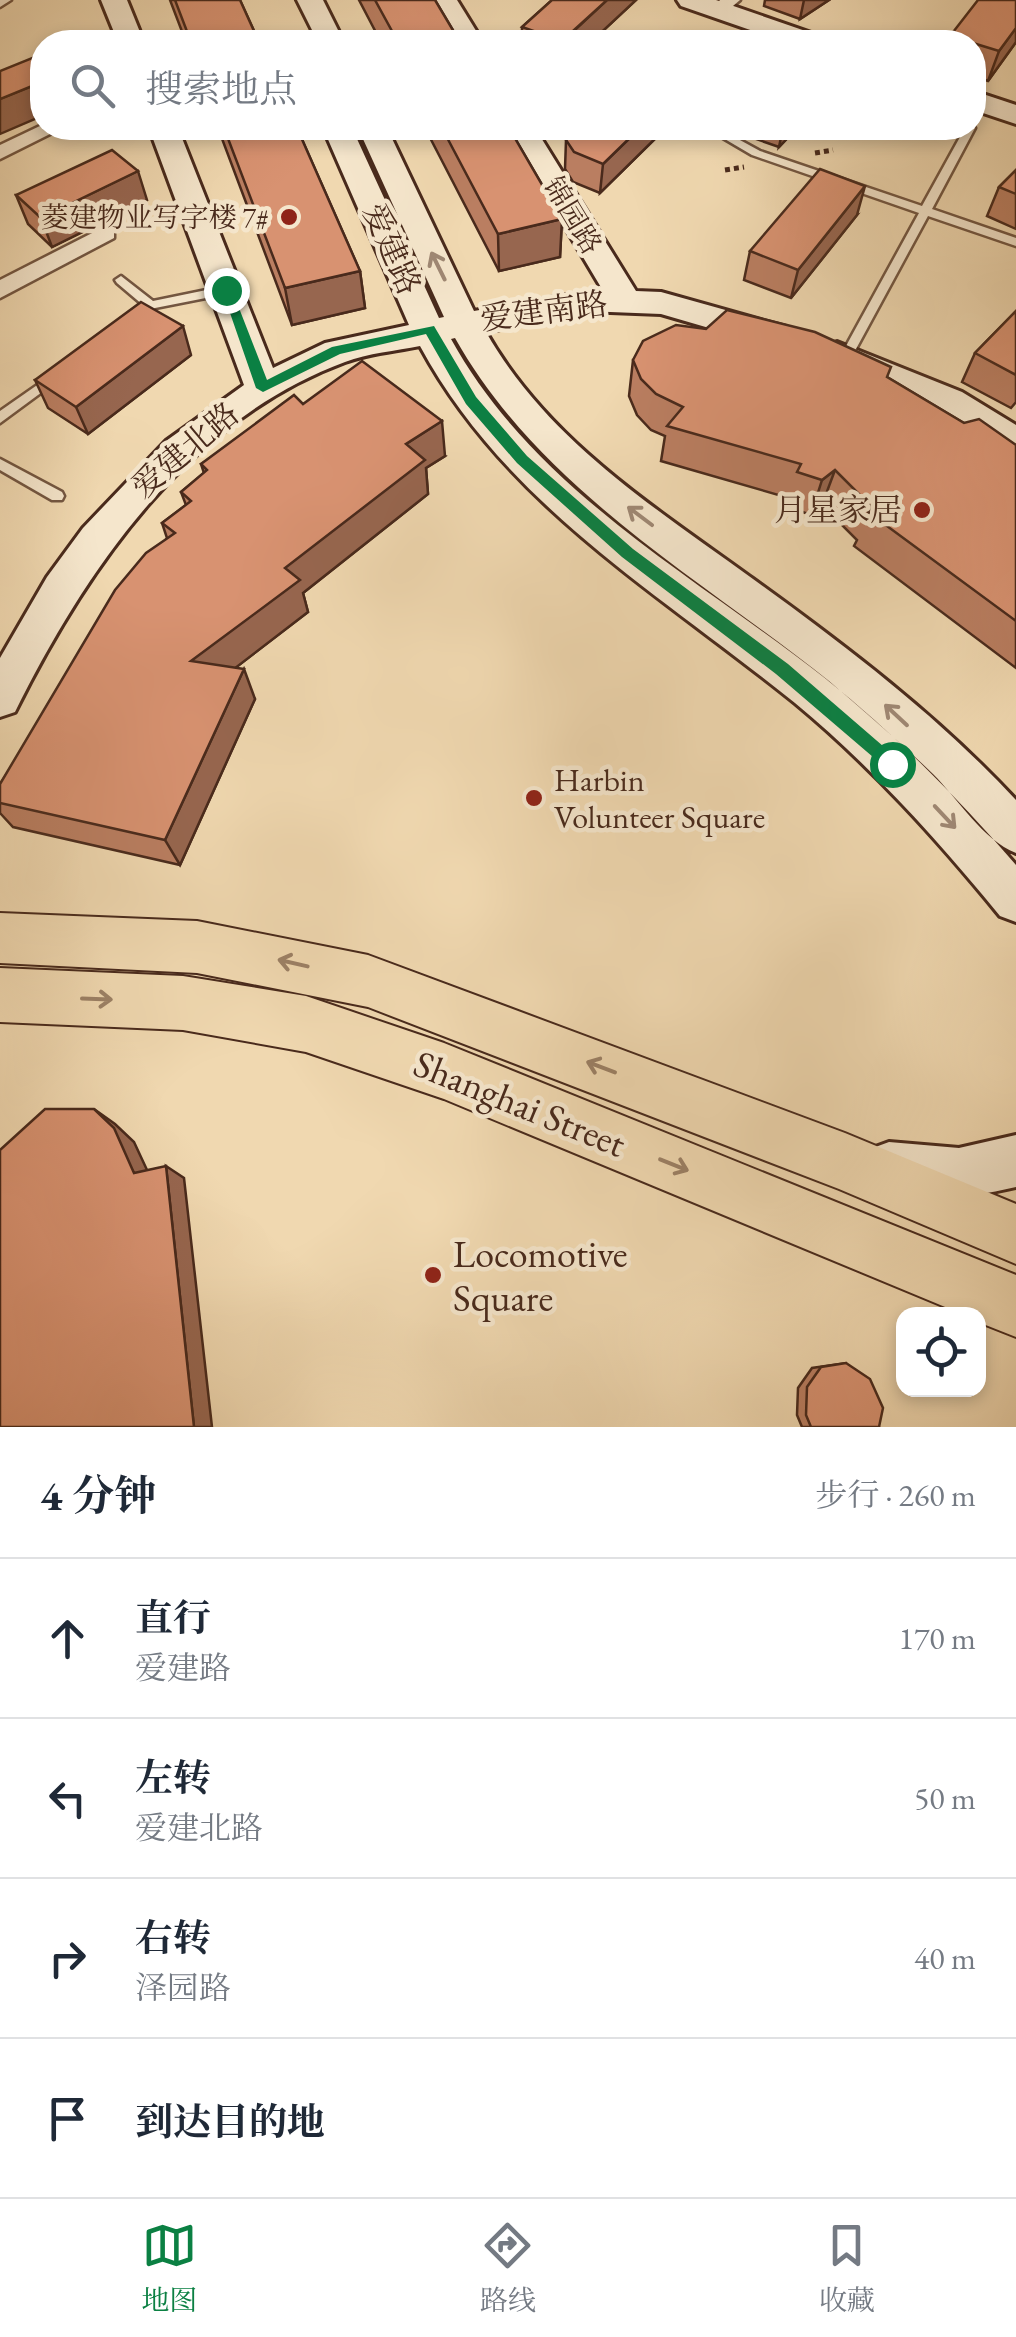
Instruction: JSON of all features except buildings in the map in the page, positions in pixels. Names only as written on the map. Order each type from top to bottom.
[{"type":"main road","points":[[114,0],[126,30]]},
{"type":"main road","points":[[310,0],[325,30]]},
{"type":"main road","points":[[444,0],[463,30]]},
{"type":"main road","points":[[690,0],[725,5],[782,30]]},
{"type":"main road","points":[[986,114],[1016,115]]},
{"type":"main road","points":[[168,140],[263,388]]},
{"type":"main road","name":"爱建路","points":[[344,140],[447,325],[563,454],[862,683],[1016,832]]},
{"type":"main road","name":"爱建路","points":[[377,140],[447,325],[471,401],[522,460],[628,553],[843,720],[933,804],[1016,900]]},
{"type":"main road","name":"锦园路","points":[[528,140],[626,302]]},
{"type":"main road","name":"爱建南路","points":[[447,325],[585,300],[661,303],[846,356],[949,401],[1016,442]]},
{"type":"main road","name":"爱建北路","points":[[0,699],[59,586],[126,501],[194,436],[263,388],[337,350],[447,325]]},
{"type":"main road","name":"Shanghai Street","points":[[0,938],[197,947],[368,981],[845,1162],[1016,1234]]},
{"type":"main road","name":"Shanghai Street","points":[[0,995],[183,1004],[306,1024],[444,1070],[1016,1306]]},
{"type":"main road","points":[[845,1162],[960,1174],[1016,1161]]},
{"type":"street","points":[[0,153],[30,139]]},
{"type":"street","points":[[0,290],[106,232]]},
{"type":"lane","points":[[733,140],[756,153],[924,214],[1016,242]]},
{"type":"lane","points":[[846,356],[961,140]]},
{"type":"lane","points":[[121,280],[151,305]]},
{"type":"lane","points":[[121,328],[151,305],[226,290]]},
{"type":"lane","points":[[0,418],[60,373]]},
{"type":"lane","points":[[0,464],[56,496]]},
{"type":"place","name":"菱建物业写字楼 7#","points":[[289,217]]},
{"type":"place","name":"月星家居","points":[[922,510]]},
{"type":"place","name":"Harbin Volunteer Square","points":[[534,798]]},
{"type":"place","name":"Locomotive Square","points":[[433,1275]]},
{"type":"route","points":[[226,290],[263,388],[337,350],[429,329],[471,401],[522,460],[628,553],[782,669],[892,764]]}]
